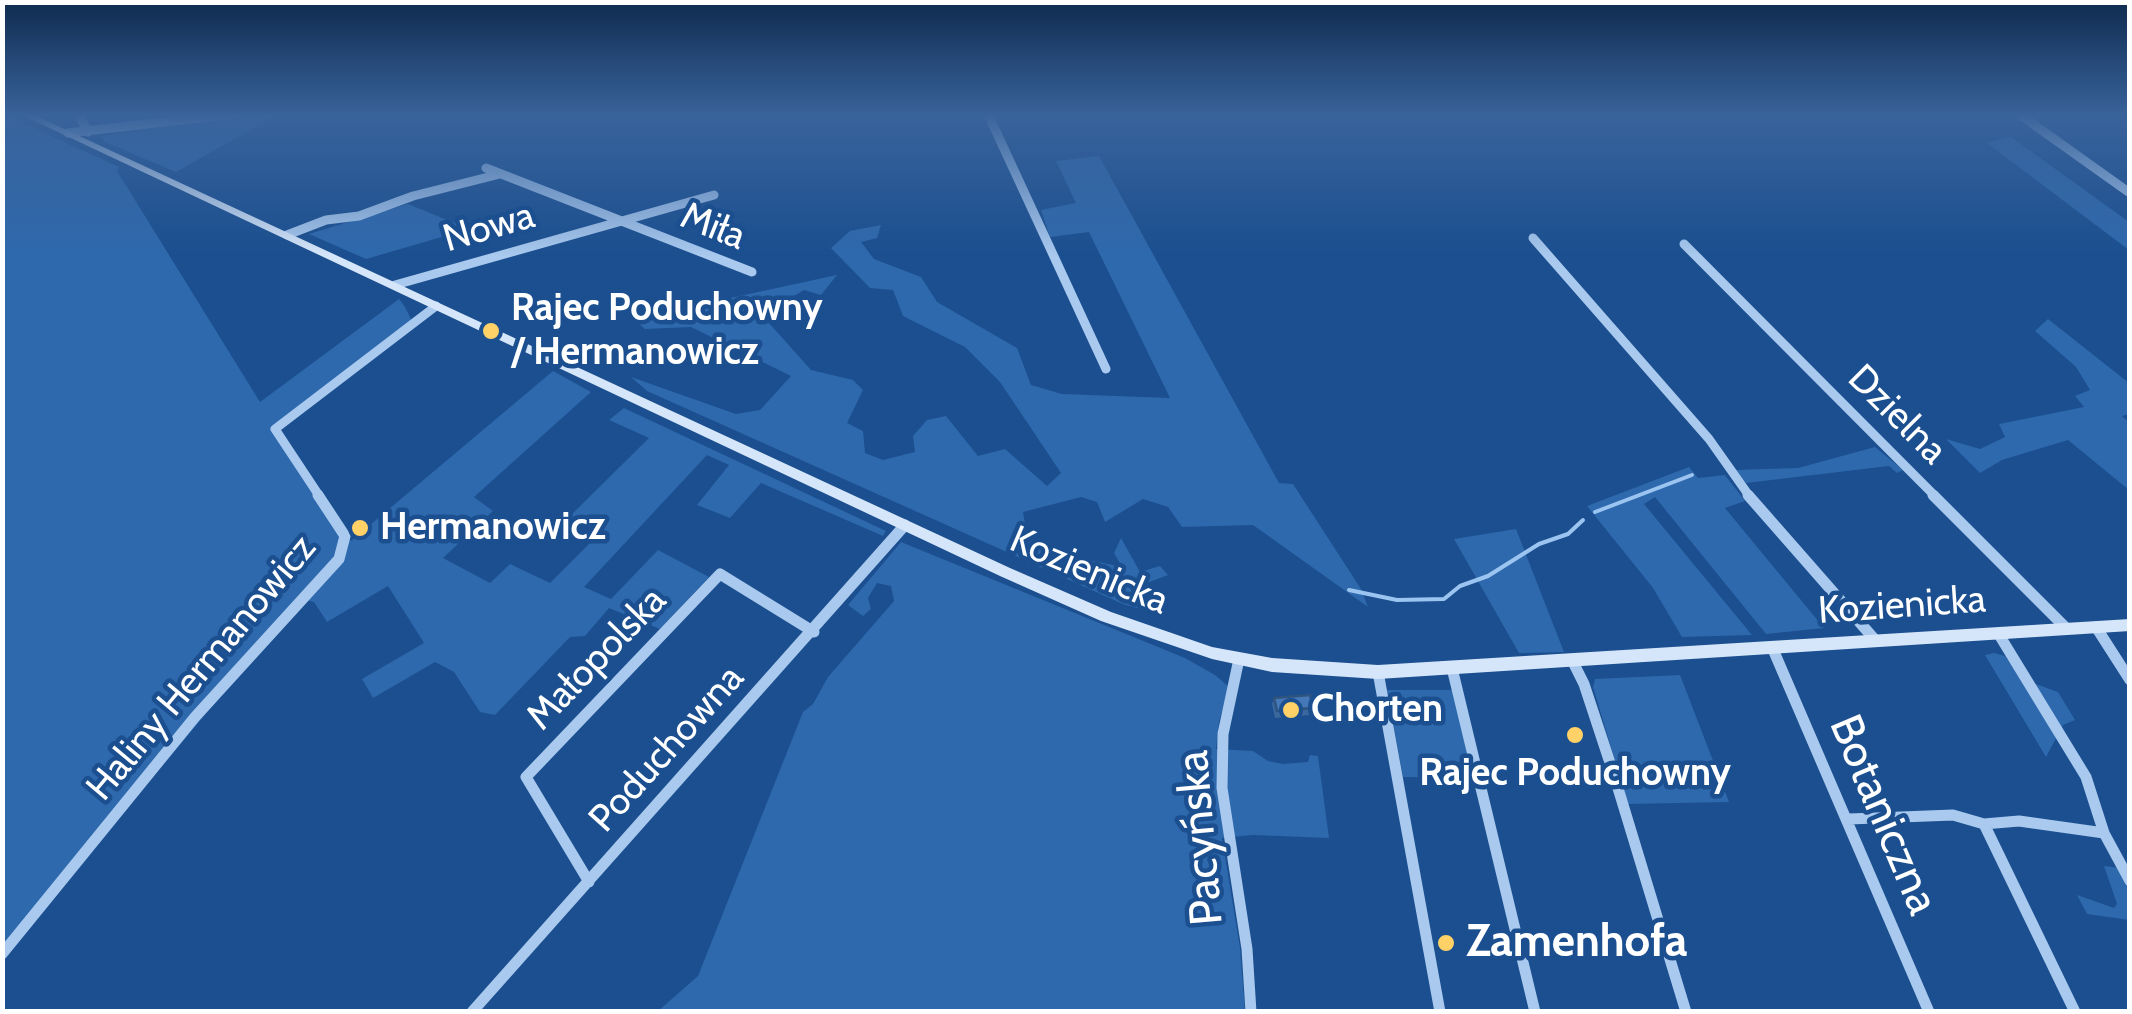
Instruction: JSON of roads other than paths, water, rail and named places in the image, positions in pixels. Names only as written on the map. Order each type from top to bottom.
[{"type":"main road","name":"Kozienicka","points":[[129,161],[1106,617],[1182,645],[1239,659],[1303,668],[1378,672],[2130,625]]},
{"type":"street","points":[[1010,161],[1106,369]]},
{"type":"street","points":[[2086,161],[2130,193]]},
{"type":"street","name":"Miła","points":[[486,168],[752,272]]},
{"type":"street","points":[[287,235],[326,220],[359,216],[413,196],[500,174]]},
{"type":"street","name":"Nowa","points":[[394,285],[714,195]]},
{"type":"street","points":[[1534,238],[1709,439],[1733,477],[1876,641]]},
{"type":"street","name":"Dzielna","points":[[1684,244],[2067,629]]},
{"type":"street","name":"Haliny Hermanowicz","points":[[2,954],[195,717],[340,559],[345,536],[275,429],[436,306]]},
{"type":"street","name":"Poduchowna","points":[[472,1012],[814,632],[905,525]]},
{"type":"street","name":"Małopolska","points":[[589,882],[526,778],[720,574],[814,632]]},
{"type":"street","points":[[2096,627],[2130,680]]},
{"type":"street","points":[[1998,633],[2086,778],[2104,833],[2130,881]]},
{"type":"street","name":"Botaniczna","points":[[1772,647],[1929,1012]]},
{"type":"street","name":"Pacyńska","points":[[1239,659],[1223,734],[1222,788],[1247,949],[1251,1012]]},
{"type":"street","points":[[1572,660],[1602,741],[1686,1012]]},
{"type":"street","points":[[1452,668],[1535,1012]]},
{"type":"street","points":[[1378,672],[1440,1012]]},
{"type":"street","points":[[1848,819],[1953,815],[1984,824],[2019,821],[2104,833]]},
{"type":"street","points":[[1984,824],[2074,1012]]},
{"type":"waterway","points":[[1595,512],[1692,475]]},
{"type":"waterway","points":[[1349,590],[1397,600],[1444,599],[1460,586],[1488,576],[1539,544],[1568,534],[1583,520]]},
{"type":"place","name":"Rajec Poduchowny / Hermanowicz","points":[[491,331]]},
{"type":"place","name":"Hermanowicz","points":[[360,528]]},
{"type":"place","name":"Chorten","points":[[1291,710]]},
{"type":"place","name":"Rajec Poduchowny","points":[[1575,735]]},
{"type":"place","name":"Zamenhofa","points":[[1446,943]]}]
